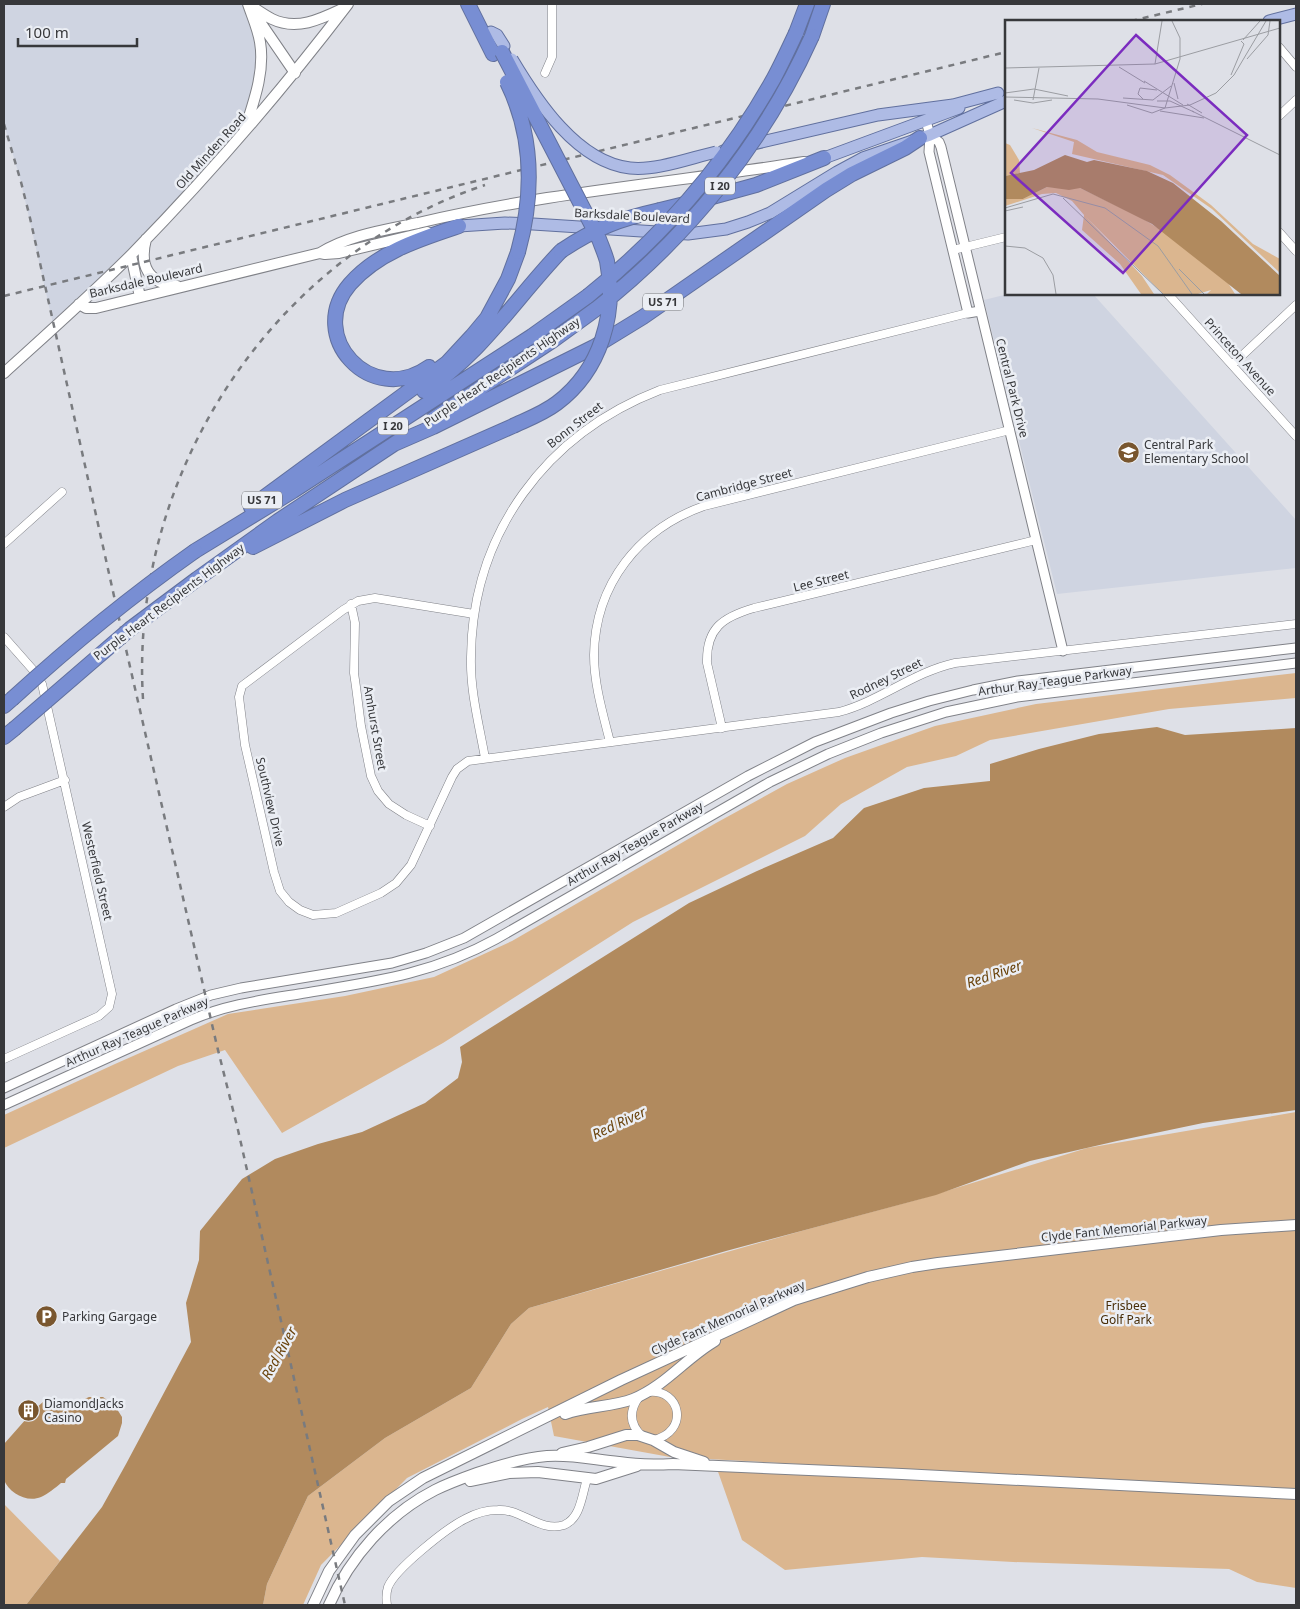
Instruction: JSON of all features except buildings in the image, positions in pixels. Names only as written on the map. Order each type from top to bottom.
[{"type":"highway","points":[[329,450],[447,362],[472,336],[487,318],[508,279],[518,252],[530,194],[529,152],[516,101],[500,51],[468,4]]},
{"type":"highway","points":[[202,575],[345,500],[541,413],[567,395],[580,381],[600,347],[607,325],[611,302],[606,260],[599,239],[500,51],[478,4]]},
{"type":"highway","name":"Purple Heart Recipients Highway","points":[[8,702],[83,636],[195,551],[293,492],[532,336],[588,296],[620,269],[676,215],[711,172],[757,107],[776,75],[796,33],[807,4]]},
{"type":"highway","name":"Purple Heart Recipients Highway","points":[[9,733],[130,629],[202,575],[285,516],[552,341],[596,309],[636,276],[687,226],[759,134],[802,60],[823,4]]},
{"type":"highway","name":"US 71","points":[[394,444],[441,423],[594,347],[643,317],[826,190],[852,174],[925,137]]},
{"type":"highway","name":"US 71","points":[[195,551],[329,450],[433,385],[460,364],[491,334],[550,263],[561,252],[589,233],[631,216],[706,199],[756,184],[793,172],[824,158]]},
{"type":"highway","points":[[459,226],[407,244],[376,262],[350,284],[338,302],[335,313],[338,341],[346,355],[359,368],[372,376],[394,380],[415,375],[428,368],[438,359],[474,323],[499,294]]},
{"type":"main road","points":[[248,4],[273,19],[295,24],[316,21],[347,6]]},
{"type":"main road","points":[[248,4],[295,72]]},
{"type":"main road","points":[[244,134],[255,96],[261,56],[260,41],[248,4]]},
{"type":"main road","name":"Old Minden Road","points":[[79,304],[146,239],[244,134],[347,6]]},
{"type":"main road","points":[[1273,20],[1296,14]]},
{"type":"main road","points":[[500,51],[572,138],[600,159],[630,168],[647,168],[878,115],[953,105],[1003,95]]},
{"type":"main road","name":"Barksdale Boulevard","points":[[4,373],[79,304],[86,308],[96,308],[320,253],[345,241],[489,207],[824,158],[1003,95]]},
{"type":"main road","name":"Barksdale Boulevard","points":[[320,253],[333,254],[411,235],[459,226],[505,223],[688,234],[726,229],[770,213],[863,158],[925,137],[1003,95]]},
{"type":"main road","points":[[146,239],[143,256],[144,266],[147,271],[162,283],[183,287]]},
{"type":"main road","points":[[131,254],[140,297]]},
{"type":"main road","name":"Clyde Fant Memorial Parkway","points":[[312,1605],[337,1559],[355,1535],[389,1501],[422,1478],[629,1376],[808,1295],[868,1277],[912,1267],[1221,1230],[1296,1225]]},
{"type":"main road","points":[[503,1437],[576,1410],[619,1403],[643,1394],[659,1385],[692,1356],[757,1317]]},
{"type":"main road","points":[[329,1605],[352,1564],[371,1540],[393,1518],[411,1504],[451,1482],[514,1461],[549,1456],[588,1447],[626,1435],[642,1436],[674,1452],[716,1466]]},
{"type":"main road","points":[[549,1456],[649,1464],[902,1474],[1296,1494]]},
{"type":"main road","points":[[426,1495],[460,1483],[509,1472],[538,1472],[587,1479],[602,1478],[636,1466],[649,1464]]},
{"type":"street","points":[[545,73],[552,57],[552,4]]},
{"type":"street","points":[[1280,49],[1296,67]]},
{"type":"street","points":[[1280,115],[1296,100]]},
{"type":"street","points":[[922,109],[926,121]]},
{"type":"street","name":"Central Park Drive","points":[[926,121],[925,137],[968,313]]},
{"type":"street","name":"Central Park Drive","points":[[925,137],[939,142],[941,146],[980,310],[1001,384],[1010,430],[1063,651]]},
{"type":"street","points":[[1280,233],[1296,251]]},
{"type":"street","points":[[953,250],[1005,237]]},
{"type":"street","name":"Princeton Avenue","points":[[1169,295],[1296,436]]},
{"type":"street","points":[[1232,364],[1296,305]]},
{"type":"street","name":"Bonn Street","points":[[485,758],[472,687],[471,657],[474,614],[480,586],[493,546],[504,524],[526,488],[565,446],[614,410],[645,395],[682,383],[980,310]]},
{"type":"street","name":"Cambridge Street","points":[[610,742],[595,674],[594,656],[599,618],[603,604],[619,571],[639,545],[650,535],[674,519],[704,506],[1010,430]]},
{"type":"street","points":[[4,544],[62,492]]},
{"type":"street","name":"Lee Street","points":[[722,728],[707,663],[707,653],[708,644],[718,626],[733,615],[1036,540]]},
{"type":"street","name":"Southview Drive","points":[[474,614],[366,598],[351,604],[242,686],[240,707],[245,745],[277,883],[284,897],[300,910],[313,915],[336,913],[382,893],[396,883],[411,865],[457,769],[468,761],[485,758]]},
{"type":"street","name":"Amhurst Street","points":[[351,604],[355,619],[354,673],[374,785],[389,804],[406,815],[430,826]]},
{"type":"street","name":"Rodney Street","points":[[485,758],[830,714],[848,710],[926,672],[948,665],[1296,624]]},
{"type":"street","name":"Westerfield Street","points":[[4,637],[41,680],[112,989],[112,999],[106,1011],[99,1016],[4,1059]]},
{"type":"street","name":"Arthur Ray Teague Parkway","points":[[4,1088],[210,995],[241,988],[392,963],[426,953],[464,938],[761,769],[816,742],[891,713],[972,690],[1035,678],[1296,648]]},
{"type":"street","name":"Arthur Ray Teague Parkway","points":[[4,1106],[213,1011],[246,1003],[388,980],[462,956],[496,939],[770,782],[837,750],[896,728],[958,709],[1017,697],[1296,663]]},
{"type":"street","points":[[4,807],[19,797],[65,780]]},
{"type":"street","points":[[642,1436],[634,1426],[631,1416],[633,1406],[643,1394],[653,1391],[665,1395],[675,1405],[677,1420],[669,1433],[664,1437],[653,1440]]},
{"type":"street","points":[[388,1605],[386,1597],[389,1586],[394,1578],[413,1558],[445,1531],[465,1518],[485,1510],[502,1510],[552,1527],[562,1526],[569,1522],[576,1514],[587,1479]]},
{"type":"shaded area","points":[[4,4],[248,4],[261,56],[244,134],[54,328],[21,182],[4,124]]},
{"type":"shaded area","name":"Central Park Elementary School","points":[[1005,295],[1094,295],[1296,520],[1296,568],[1057,594],[984,300]]},
{"type":"green space","points":[[1296,673],[1296,698],[1169,709],[990,740],[956,756],[907,767],[841,804],[805,836],[633,922],[443,1043],[282,1133],[225,1050],[178,1066],[4,1148],[4,1115],[228,1014],[345,996],[434,977],[512,941],[716,823],[787,784],[845,758],[935,726],[1036,704]]},
{"type":"green space","name":"Frisbee Golf Park","points":[[1296,1112],[1296,1491],[670,1457],[554,1436],[548,1407],[407,1478],[321,1565],[303,1605],[263,1605],[267,1584],[308,1496],[385,1438],[471,1388],[511,1324],[529,1308],[920,1199],[1087,1148]]},
{"type":"green space","points":[[716,1466],[989,1484],[1296,1499],[1296,1588],[1257,1582],[1229,1569],[922,1557],[785,1570],[742,1540]]},
{"type":"green space","points":[[4,1504],[60,1561],[26,1605],[4,1605]]},
{"type":"water","name":"Red River","points":[[1157,727],[1185,735],[1296,728],[1296,1110],[1203,1123],[1030,1161],[936,1195],[726,1251],[529,1308],[511,1324],[471,1388],[385,1438],[308,1496],[267,1584],[263,1605],[26,1605],[102,1507],[191,1342],[186,1303],[199,1260],[200,1231],[242,1179],[275,1159],[318,1144],[362,1132],[425,1103],[458,1078],[462,1062],[460,1047],[689,903],[833,838],[864,808],[924,788],[990,781],[990,764],[1039,749],[1099,734]]},
{"type":"water","points":[[89,1397],[103,1397],[115,1406],[122,1417],[118,1436],[66,1479],[65,1483],[61,1483],[44,1496],[30,1499],[14,1493],[4,1480],[4,1444],[44,1401],[68,1405]]},
{"type":"railway","points":[[1135,20],[1202,4]]},
{"type":"railway","points":[[4,296],[1005,52]]},
{"type":"railway","points":[[4,124],[30,218],[120,623],[238,1130],[345,1605]]},
{"type":"railway","points":[[143,699],[145,616],[160,535],[189,457],[228,385],[279,320],[339,264],[408,218],[485,185]]},
{"type":"place","name":"Central Park Elementary School","points":[[1128,452]]},
{"type":"place","name":"Parking Gargage","points":[[46,1317]]},
{"type":"place","name":"DiamondJacks Casino","points":[[28,1411]]}]
